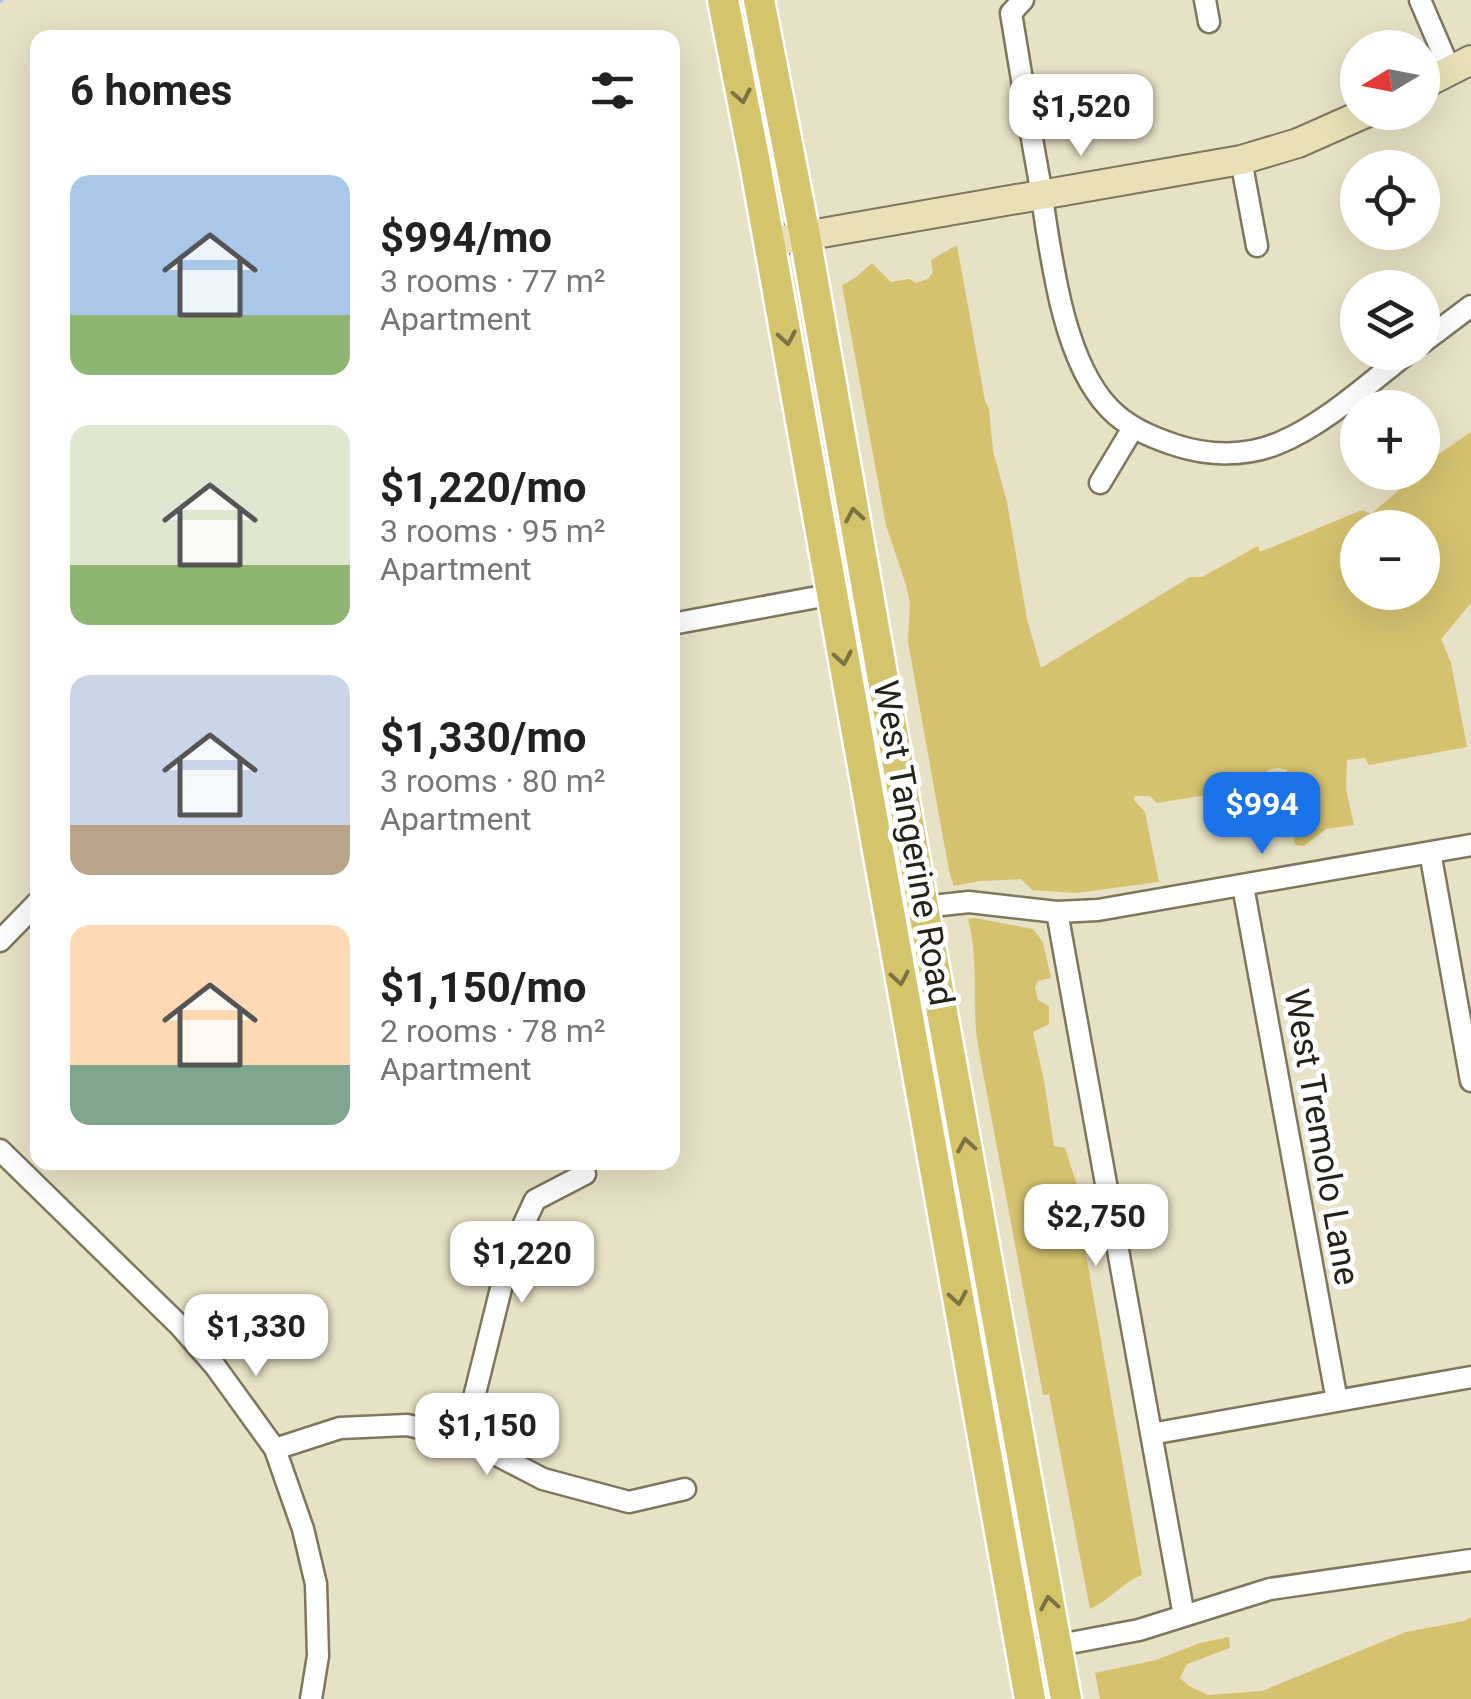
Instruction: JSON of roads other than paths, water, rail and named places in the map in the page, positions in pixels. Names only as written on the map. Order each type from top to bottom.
[{"type":"main road","name":"West Tangerine Road","points":[[723,0],[770,242],[1030,1699]]},
{"type":"main road","name":"West Tangerine Road","points":[[759,0],[805,236],[1066,1699]]},
{"type":"street","points":[[1023,0],[1011,14],[1058,288],[1071,340],[1089,380],[1108,407],[1134,428],[1194,452],[1234,453],[1276,445],[1307,430],[1385,370]]},
{"type":"street","points":[[1205,0],[1208,22]]},
{"type":"street","points":[[1420,0],[1461,65]]},
{"type":"street","points":[[770,242],[1240,160],[1298,143],[1340,124]]},
{"type":"street","points":[[1240,160],[1258,246]]},
{"type":"street","points":[[1440,329],[1471,306]]},
{"type":"street","points":[[1100,483],[1134,428]]},
{"type":"street","points":[[680,622],[866,588]]},
{"type":"street","points":[[923,908],[969,902],[1057,912],[1126,906],[1471,845]]},
{"type":"street","points":[[1430,852],[1471,1081]]},
{"type":"street","name":"West Tremolo Lane","points":[[1243,886],[1337,1401]]},
{"type":"street","points":[[0,941],[30,910]]},
{"type":"street","points":[[1057,912],[1184,1616]]},
{"type":"street","points":[[0,1150],[179,1325],[215,1366],[275,1449],[303,1529],[316,1584],[318,1656],[311,1699]]},
{"type":"street","points":[[464,1438],[509,1256],[535,1200],[585,1174]]},
{"type":"street","points":[[1151,1434],[1471,1377]]},
{"type":"street","points":[[275,1449],[340,1428],[407,1425],[464,1438],[543,1479],[629,1502],[685,1489]]},
{"type":"street","points":[[1022,1652],[1121,1634],[1270,1589],[1471,1560]]}]
